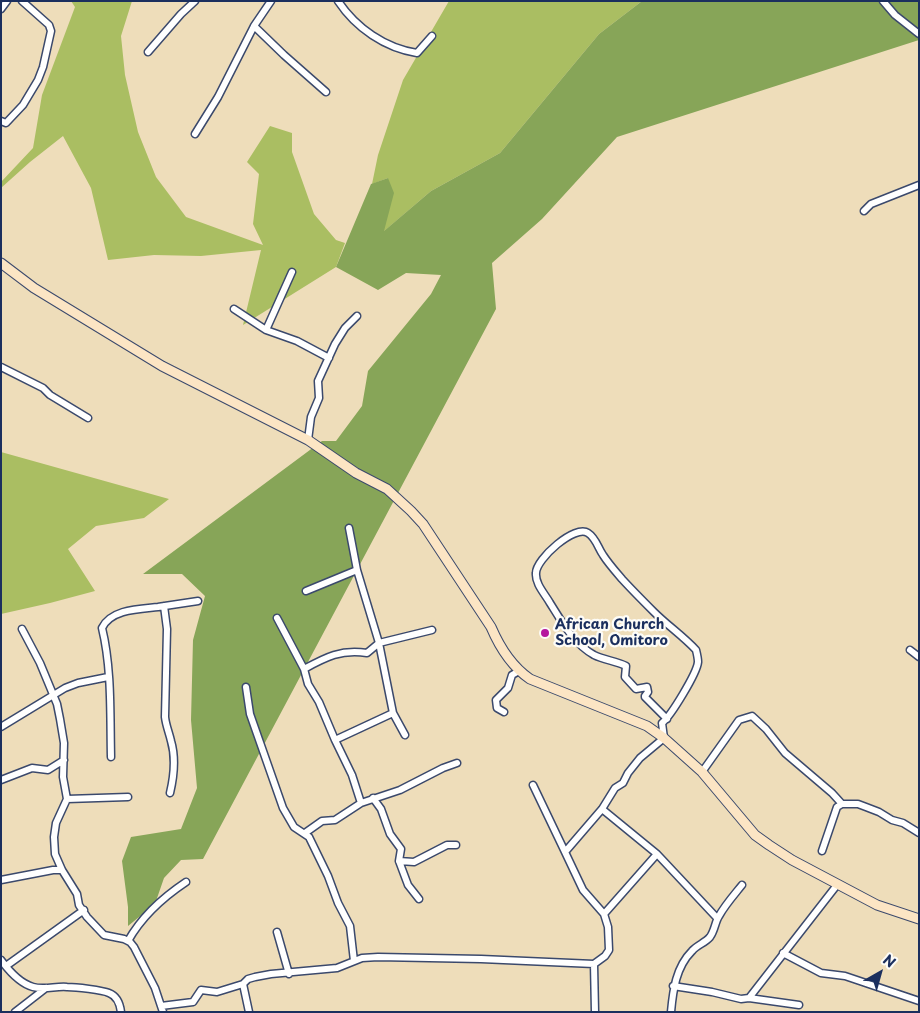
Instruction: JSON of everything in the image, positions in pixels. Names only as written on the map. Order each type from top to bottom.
[{"type":"main road","points":[[1,263],[34,288],[162,366],[308,440],[356,473],[388,489],[423,524],[491,627],[498,644],[519,671],[530,679],[648,726],[702,772],[755,835],[792,860],[837,885],[877,905],[919,919]]},
{"type":"street","points":[[1,9],[7,1]]},
{"type":"street","points":[[1,122],[6,124],[17,112],[38,80],[51,32],[49,25],[22,1]]},
{"type":"street","points":[[148,52],[180,14],[195,1]]},
{"type":"street","points":[[195,134],[218,97],[254,26],[271,1]]},
{"type":"street","points":[[338,1],[347,15],[357,25],[400,50],[417,53],[432,36]]},
{"type":"street","points":[[883,1],[895,15],[919,34]]},
{"type":"street","points":[[254,26],[326,92]]},
{"type":"street","points":[[864,211],[871,204],[919,185]]},
{"type":"street","points":[[266,330],[292,272]]},
{"type":"street","points":[[234,309],[266,330],[296,341],[329,358]]},
{"type":"street","points":[[308,440],[311,417],[319,398],[318,381],[335,344],[345,328],[357,316]]},
{"type":"street","points":[[1,367],[43,388],[50,395],[88,418]]},
{"type":"street","points":[[348,528],[357,570],[379,643],[393,713],[405,735]]},
{"type":"street","points":[[565,852],[602,809],[615,788],[623,783],[640,758],[664,738],[662,722],[667,719],[675,708],[698,662],[696,650],[654,612],[622,579],[589,533],[575,532],[552,549],[536,567],[535,576],[541,589],[566,630],[594,655],[626,666],[625,677],[636,689],[647,687],[648,692],[645,697],[667,719]]},
{"type":"street","points":[[306,591],[357,570]]},
{"type":"street","points":[[111,757],[106,644],[102,628],[109,620],[135,609],[198,601]]},
{"type":"street","points":[[164,606],[167,629],[165,717],[175,759],[170,793]]},
{"type":"street","points":[[277,618],[304,669],[308,684],[319,702],[352,775],[361,803]]},
{"type":"street","points":[[22,629],[40,663],[54,696],[60,719],[64,760],[63,777],[67,799],[56,823],[54,847],[56,856],[62,870],[77,894],[79,905],[87,917],[104,935],[128,941],[134,947],[155,988],[162,1009],[193,1002],[202,990],[217,992],[243,984],[248,979],[271,974],[289,974],[337,968],[362,958],[412,957],[594,964],[605,956],[609,950],[610,939],[604,914],[584,890],[534,785]]},
{"type":"street","points":[[304,669],[331,655],[351,650],[366,653],[379,643],[432,630]]},
{"type":"street","points":[[910,650],[919,657]]},
{"type":"street","points":[[504,712],[497,708],[496,700],[508,688],[512,675],[519,671]]},
{"type":"street","points":[[1,727],[65,688],[78,683],[108,677]]},
{"type":"street","points":[[246,687],[250,714],[283,808],[294,827],[305,834],[312,844],[328,876],[338,903],[350,926],[354,962]]},
{"type":"street","points":[[335,740],[393,713]]},
{"type":"street","points":[[702,772],[739,720],[752,716],[766,729],[785,753],[832,793],[842,804]]},
{"type":"street","points":[[1,780],[32,768],[48,770],[64,760]]},
{"type":"street","points":[[305,834],[322,821],[335,820],[361,803],[400,790],[457,763]]},
{"type":"street","points":[[67,799],[128,797]]},
{"type":"street","points":[[373,798],[381,809],[390,834],[401,849],[400,861],[408,885],[419,899]]},
{"type":"street","points":[[822,852],[838,807],[842,804],[858,804],[872,809],[892,820],[903,823],[919,833]]},
{"type":"street","points":[[602,809],[657,854],[717,918]]},
{"type":"street","points":[[400,861],[414,862],[448,845],[456,845]]},
{"type":"street","points":[[604,914],[657,854]]},
{"type":"street","points":[[53,870],[56,856]]},
{"type":"street","points":[[1,880],[62,870]]},
{"type":"street","points":[[128,941],[135,928],[151,910],[186,882]]},
{"type":"street","points":[[671,1012],[673,986],[688,954],[709,938],[716,927],[717,918],[742,885]]},
{"type":"street","points":[[749,998],[837,885]]},
{"type":"street","points":[[6,966],[84,910]]},
{"type":"street","points":[[277,932],[289,974]]},
{"type":"street","points":[[783,953],[822,973],[845,976],[919,1000]]},
{"type":"street","points":[[1,960],[11,973],[33,987],[68,987],[110,993],[117,999],[121,1006],[121,1012]]},
{"type":"street","points":[[594,964],[595,1012]]},
{"type":"street","points":[[243,984],[249,1012]]},
{"type":"street","points":[[673,986],[741,999],[749,998],[799,1005]]},
{"type":"street","points":[[15,1012],[46,988]]},
{"type":"green space","points":[[71,1],[132,1],[121,36],[125,75],[138,132],[156,177],[186,217],[263,245],[253,224],[259,174],[247,162],[270,126],[292,133],[292,152],[314,214],[336,240],[345,243],[336,267],[243,325],[261,250],[201,256],[154,255],[108,260],[91,188],[63,136],[1,188],[1,182],[33,148],[42,95],[75,7]]},
{"type":"green space","points":[[449,1],[642,1],[599,34],[500,153],[431,191],[383,232],[388,178],[372,184],[378,155],[403,80]]},
{"type":"green space","points":[[642,1],[919,1],[919,40],[617,137],[542,219],[492,263],[496,309],[203,859],[181,860],[164,878],[155,904],[128,926],[128,907],[122,861],[131,837],[181,829],[197,788],[191,720],[193,640],[205,596],[182,574],[143,574],[322,441],[336,441],[362,406],[368,371],[431,294],[441,275],[406,273],[378,290],[336,267],[371,184],[388,178],[394,193],[384,231],[431,191],[500,153],[599,34]]},
{"type":"green space","points":[[1,452],[169,499],[144,518],[96,526],[68,549],[95,591],[1,614]]},
{"type":"place","name":"African Church School, Omitoro","points":[[545,633]]}]
